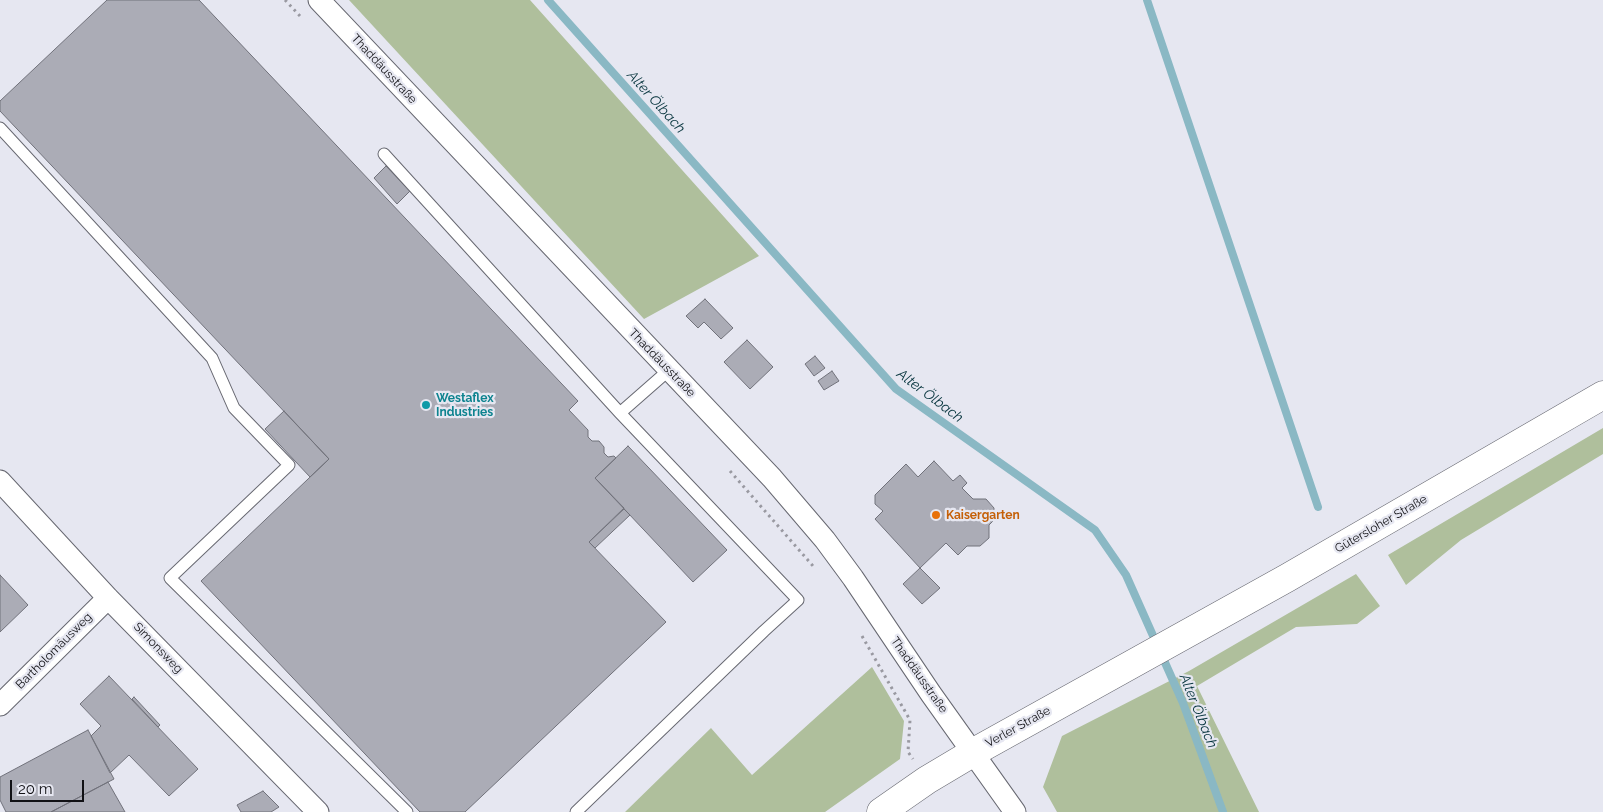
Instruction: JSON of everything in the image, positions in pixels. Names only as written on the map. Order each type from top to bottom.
[{"type":"main road","name":"Gütersloher Straße","points":[[1158,650],[1288,578],[1603,395]]},
{"type":"main road","name":"Verler Straße","points":[[881,812],[927,780],[974,752],[1158,650]]},
{"type":"street","name":"Thaddäusstraße","points":[[319,0],[772,478],[825,540],[853,578],[931,694],[1015,812]]},
{"type":"street","name":"Simonsweg","points":[[1,484],[108,598],[318,812]]},
{"type":"street","name":"Bartholomäusweg","points":[[0,705],[108,598]]},
{"type":"lane","points":[[0,128],[212,358],[234,408],[289,465],[170,578],[407,812]]},
{"type":"lane","points":[[384,154],[620,413],[798,600],[764,630],[576,812]]},
{"type":"lane","points":[[620,413],[669,370]]},
{"type":"path","points":[[285,0],[306,21]]},
{"type":"path","points":[[729,469],[813,566]]},
{"type":"path","points":[[858,629],[910,720],[908,752],[927,780]]},
{"type":"green space","points":[[349,0],[530,0],[759,256],[644,319]]},
{"type":"green space","points":[[1603,428],[1603,454],[1461,540],[1406,585],[1388,555]]},
{"type":"green space","points":[[1356,574],[1380,606],[1357,624],[1296,627],[1197,686],[1259,812],[1057,812],[1043,787],[1062,736],[1189,671]]},
{"type":"green space","points":[[872,667],[904,721],[900,759],[825,812],[625,812],[711,728],[752,775]]},
{"type":"building","name":"Westaflex Industries","points":[[107,0],[199,0],[578,401],[569,410],[588,430],[588,437],[592,441],[599,441],[604,447],[604,453],[608,457],[614,456],[616,458],[595,478],[624,508],[589,542],[666,622],[465,812],[420,812],[201,581],[329,459],[0,111],[0,101]]},
{"type":"building","points":[[386,166],[410,191],[397,204],[374,178]]},
{"type":"building","points":[[705,299],[733,328],[721,339],[704,322],[698,328],[686,316]]},
{"type":"building","points":[[747,340],[773,367],[750,389],[724,362]]},
{"type":"building","points":[[815,356],[825,368],[814,376],[805,364]]},
{"type":"building","points":[[832,371],[839,381],[824,390],[818,381]]},
{"type":"building","points":[[284,411],[329,459],[310,477],[265,429]]},
{"type":"building","points":[[628,446],[727,550],[693,582],[595,478]]},
{"type":"building","name":"Kaisergarten","points":[[934,461],[953,481],[960,475],[967,483],[962,488],[973,499],[986,499],[994,508],[993,521],[989,525],[989,538],[980,546],[967,546],[958,555],[946,543],[920,568],[875,519],[883,511],[875,504],[875,495],[906,464],[918,477]]},
{"type":"building","points":[[624,509],[630,515],[595,548],[589,542]]},
{"type":"building","points":[[920,568],[940,588],[922,604],[903,584]]},
{"type":"building","points":[[0,575],[28,605],[0,632]]},
{"type":"building","points":[[109,676],[198,769],[169,796],[129,755],[110,773],[91,736],[101,726],[80,704]]},
{"type":"building","points":[[134,697],[160,725],[158,727],[132,699]]},
{"type":"building","points":[[88,730],[114,779],[51,812],[6,812],[0,800],[0,777]]},
{"type":"building","points":[[108,782],[125,812],[51,812]]},
{"type":"building","points":[[263,791],[279,807],[271,812],[241,812],[237,805]]},
{"type":"waterway","name":"Alter Ölbach","points":[[548,0],[896,389],[1095,530],[1126,575],[1183,703],[1223,812]]},
{"type":"waterway","points":[[1147,0],[1318,507]]},
{"type":"place","name":"Westaflex Industries","points":[[426,405]]},
{"type":"place","name":"Kaisergarten","points":[[936,515]]}]
